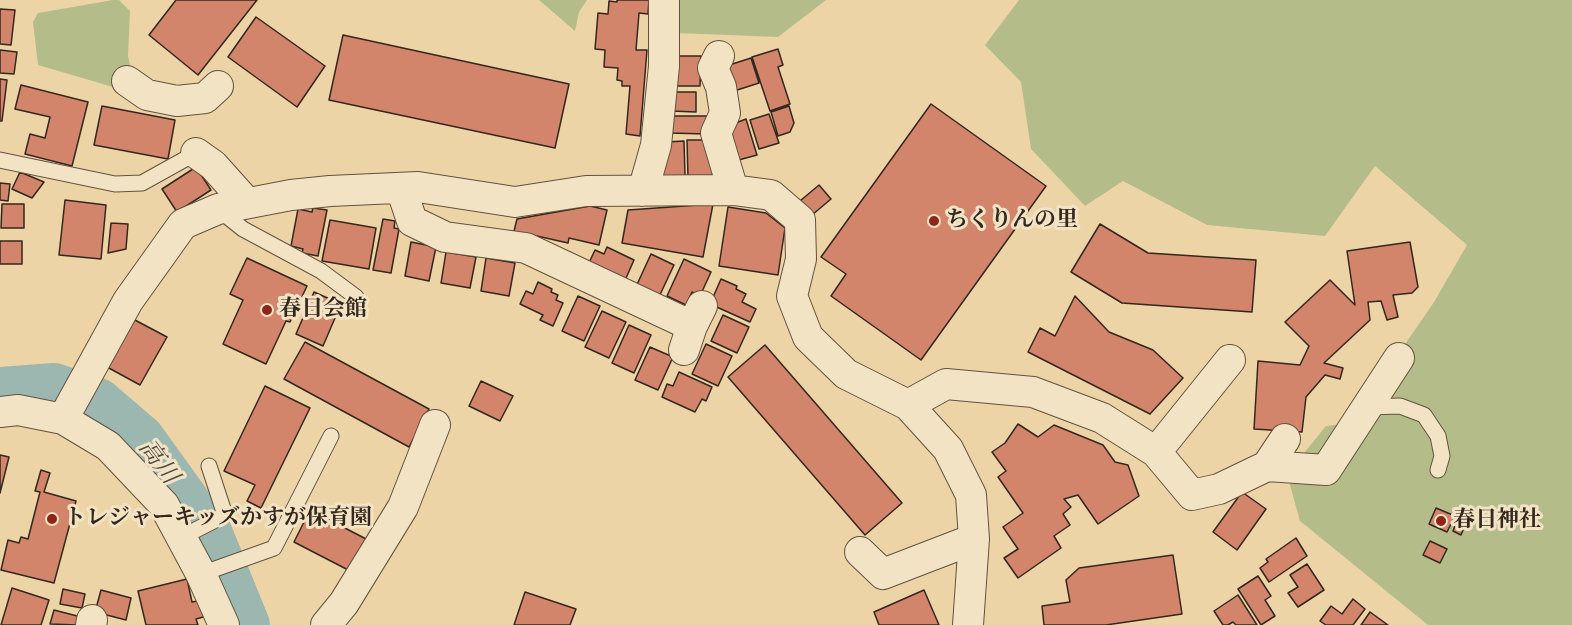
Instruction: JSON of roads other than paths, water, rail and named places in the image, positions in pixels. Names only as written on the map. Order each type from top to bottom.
[{"type":"street","points":[[643,190],[656,145],[664,66],[664,0]]},
{"type":"street","points":[[719,57],[713,69],[722,87],[726,113],[716,133],[733,190]]},
{"type":"street","points":[[127,81],[147,95],[177,101],[204,98],[218,86]]},
{"type":"street","points":[[196,153],[213,165],[247,203]]},
{"type":"street","points":[[66,414],[128,301],[183,224],[219,208],[330,191],[418,187],[515,202],[586,191],[733,190],[771,195],[800,220],[801,259],[792,297],[808,337],[846,374],[908,405],[948,449],[971,495],[974,538],[968,625]]},
{"type":"street","points":[[401,188],[412,221],[445,237],[526,249],[536,268],[693,327]]},
{"type":"street","points":[[1266,466],[1326,470],[1400,358]]},
{"type":"street","points":[[1156,452],[1230,360]]},
{"type":"street","points":[[908,405],[946,384],[1033,392],[1102,418],[1156,452],[1192,495],[1219,489],[1266,466],[1285,440]]},
{"type":"street","points":[[0,412],[18,410],[66,414],[108,446],[164,505],[188,535],[207,572],[224,625]]},
{"type":"street","points":[[326,625],[344,603],[403,507],[435,425]]},
{"type":"street","points":[[860,552],[883,574],[974,538]]},
{"type":"lane","points":[[0,160],[115,184],[142,183],[196,153]]},
{"type":"lane","points":[[219,208],[243,229],[321,271],[356,297]]},
{"type":"lane","points":[[1368,407],[1400,406],[1424,415],[1438,436],[1442,456],[1438,470]]},
{"type":"lane","points":[[207,572],[274,548],[331,436]]},
{"type":"lane","points":[[188,535],[225,515],[209,466]]},
{"type":"waterway","name":"高川","points":[[0,391],[54,387],[98,402],[141,439],[208,532],[246,625]]},
{"type":"place","name":"ちくりんの里","points":[[934,221]]},
{"type":"place","name":"春日会館","points":[[267,310]]},
{"type":"place","name":"トレジャーキッズかすが保育園","points":[[52,519]]},
{"type":"place","name":"春日神社","points":[[1441,521]]}]
